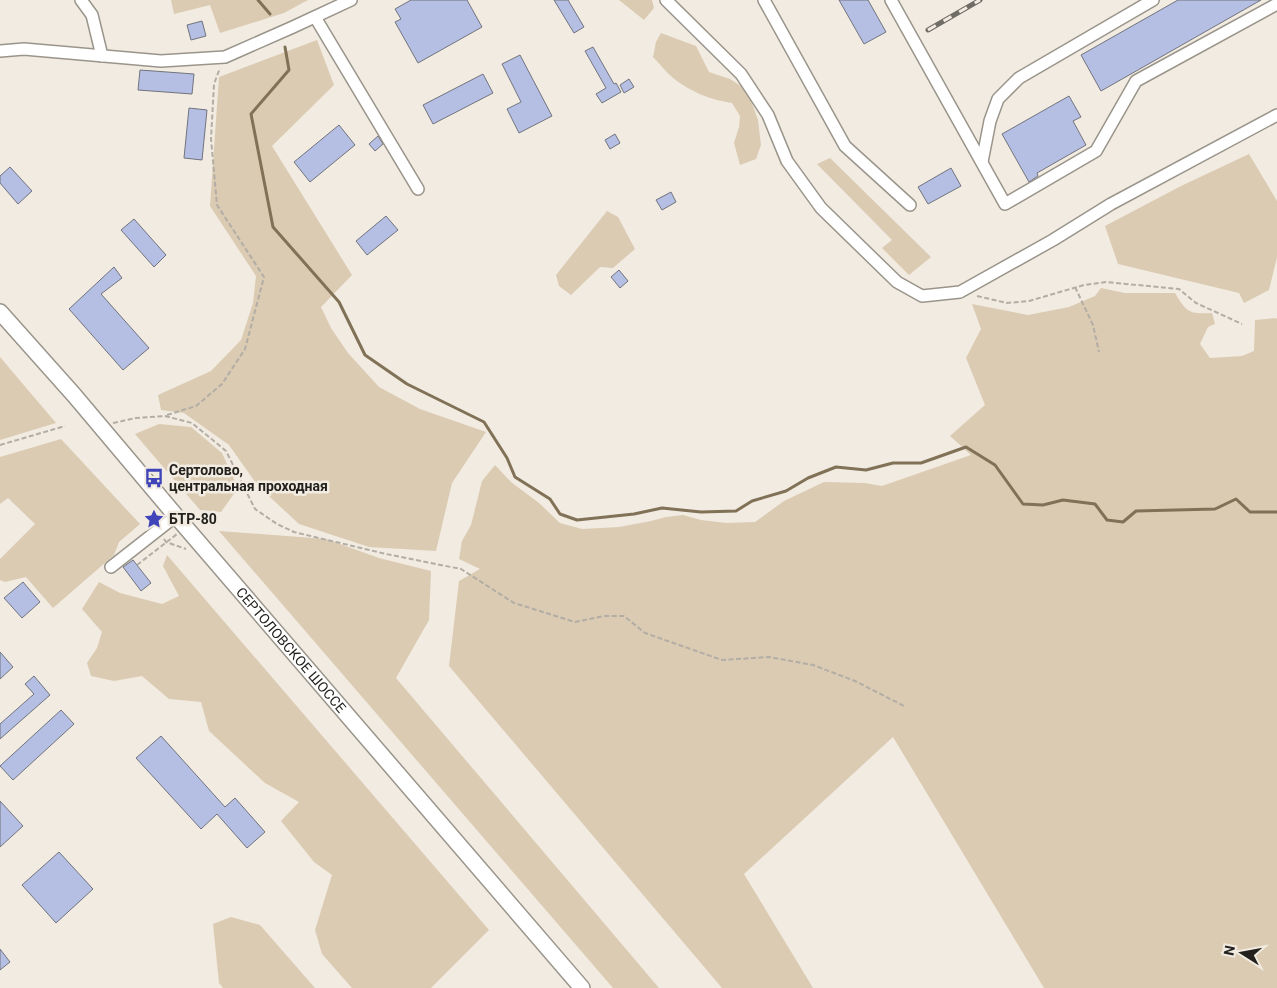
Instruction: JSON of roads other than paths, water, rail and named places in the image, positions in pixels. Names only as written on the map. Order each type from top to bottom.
[{"type":"main road","name":"СЕРТОЛОВСКОЕ ШОССЕ","points":[[0,312],[74,395],[582,988]]},
{"type":"street","points":[[81,0],[92,15],[102,56]]},
{"type":"street","points":[[666,0],[742,74],[768,115],[787,161],[821,208],[897,282],[922,296],[960,292],[1053,240],[1110,204],[1277,115]]},
{"type":"street","points":[[764,0],[845,146],[910,206]]},
{"type":"street","points":[[891,0],[1005,204],[1096,151],[1136,81],[1277,4]]},
{"type":"street","points":[[982,162],[990,122],[998,99],[1019,78],[1152,0]]},
{"type":"street","points":[[0,52],[24,49],[161,61],[224,57],[315,17],[346,1]]},
{"type":"street","points":[[315,17],[418,189]]},
{"type":"street","points":[[111,567],[176,516]]},
{"type":"waterway","points":[[258,0],[270,14]]},
{"type":"waterway","points":[[285,47],[289,70],[251,114],[273,227],[339,302],[365,355],[407,384],[484,422],[507,458],[515,477],[550,499],[560,514],[577,520],[634,514],[662,508],[701,512],[736,511],[752,501],[786,491],[808,478],[836,467],[866,470],[893,463],[921,463],[966,447],[995,465],[1023,504],[1043,505],[1063,500],[1095,504],[1107,520],[1123,522],[1136,511],[1215,509],[1236,499],[1250,512],[1277,512]]},
{"type":"railway","points":[[928,30],[980,0]]},
{"type":"place","name":"Сертолово, центральная проходная","points":[[154,478]]},
{"type":"place","name":"БТР-80","points":[[154,519]]}]
